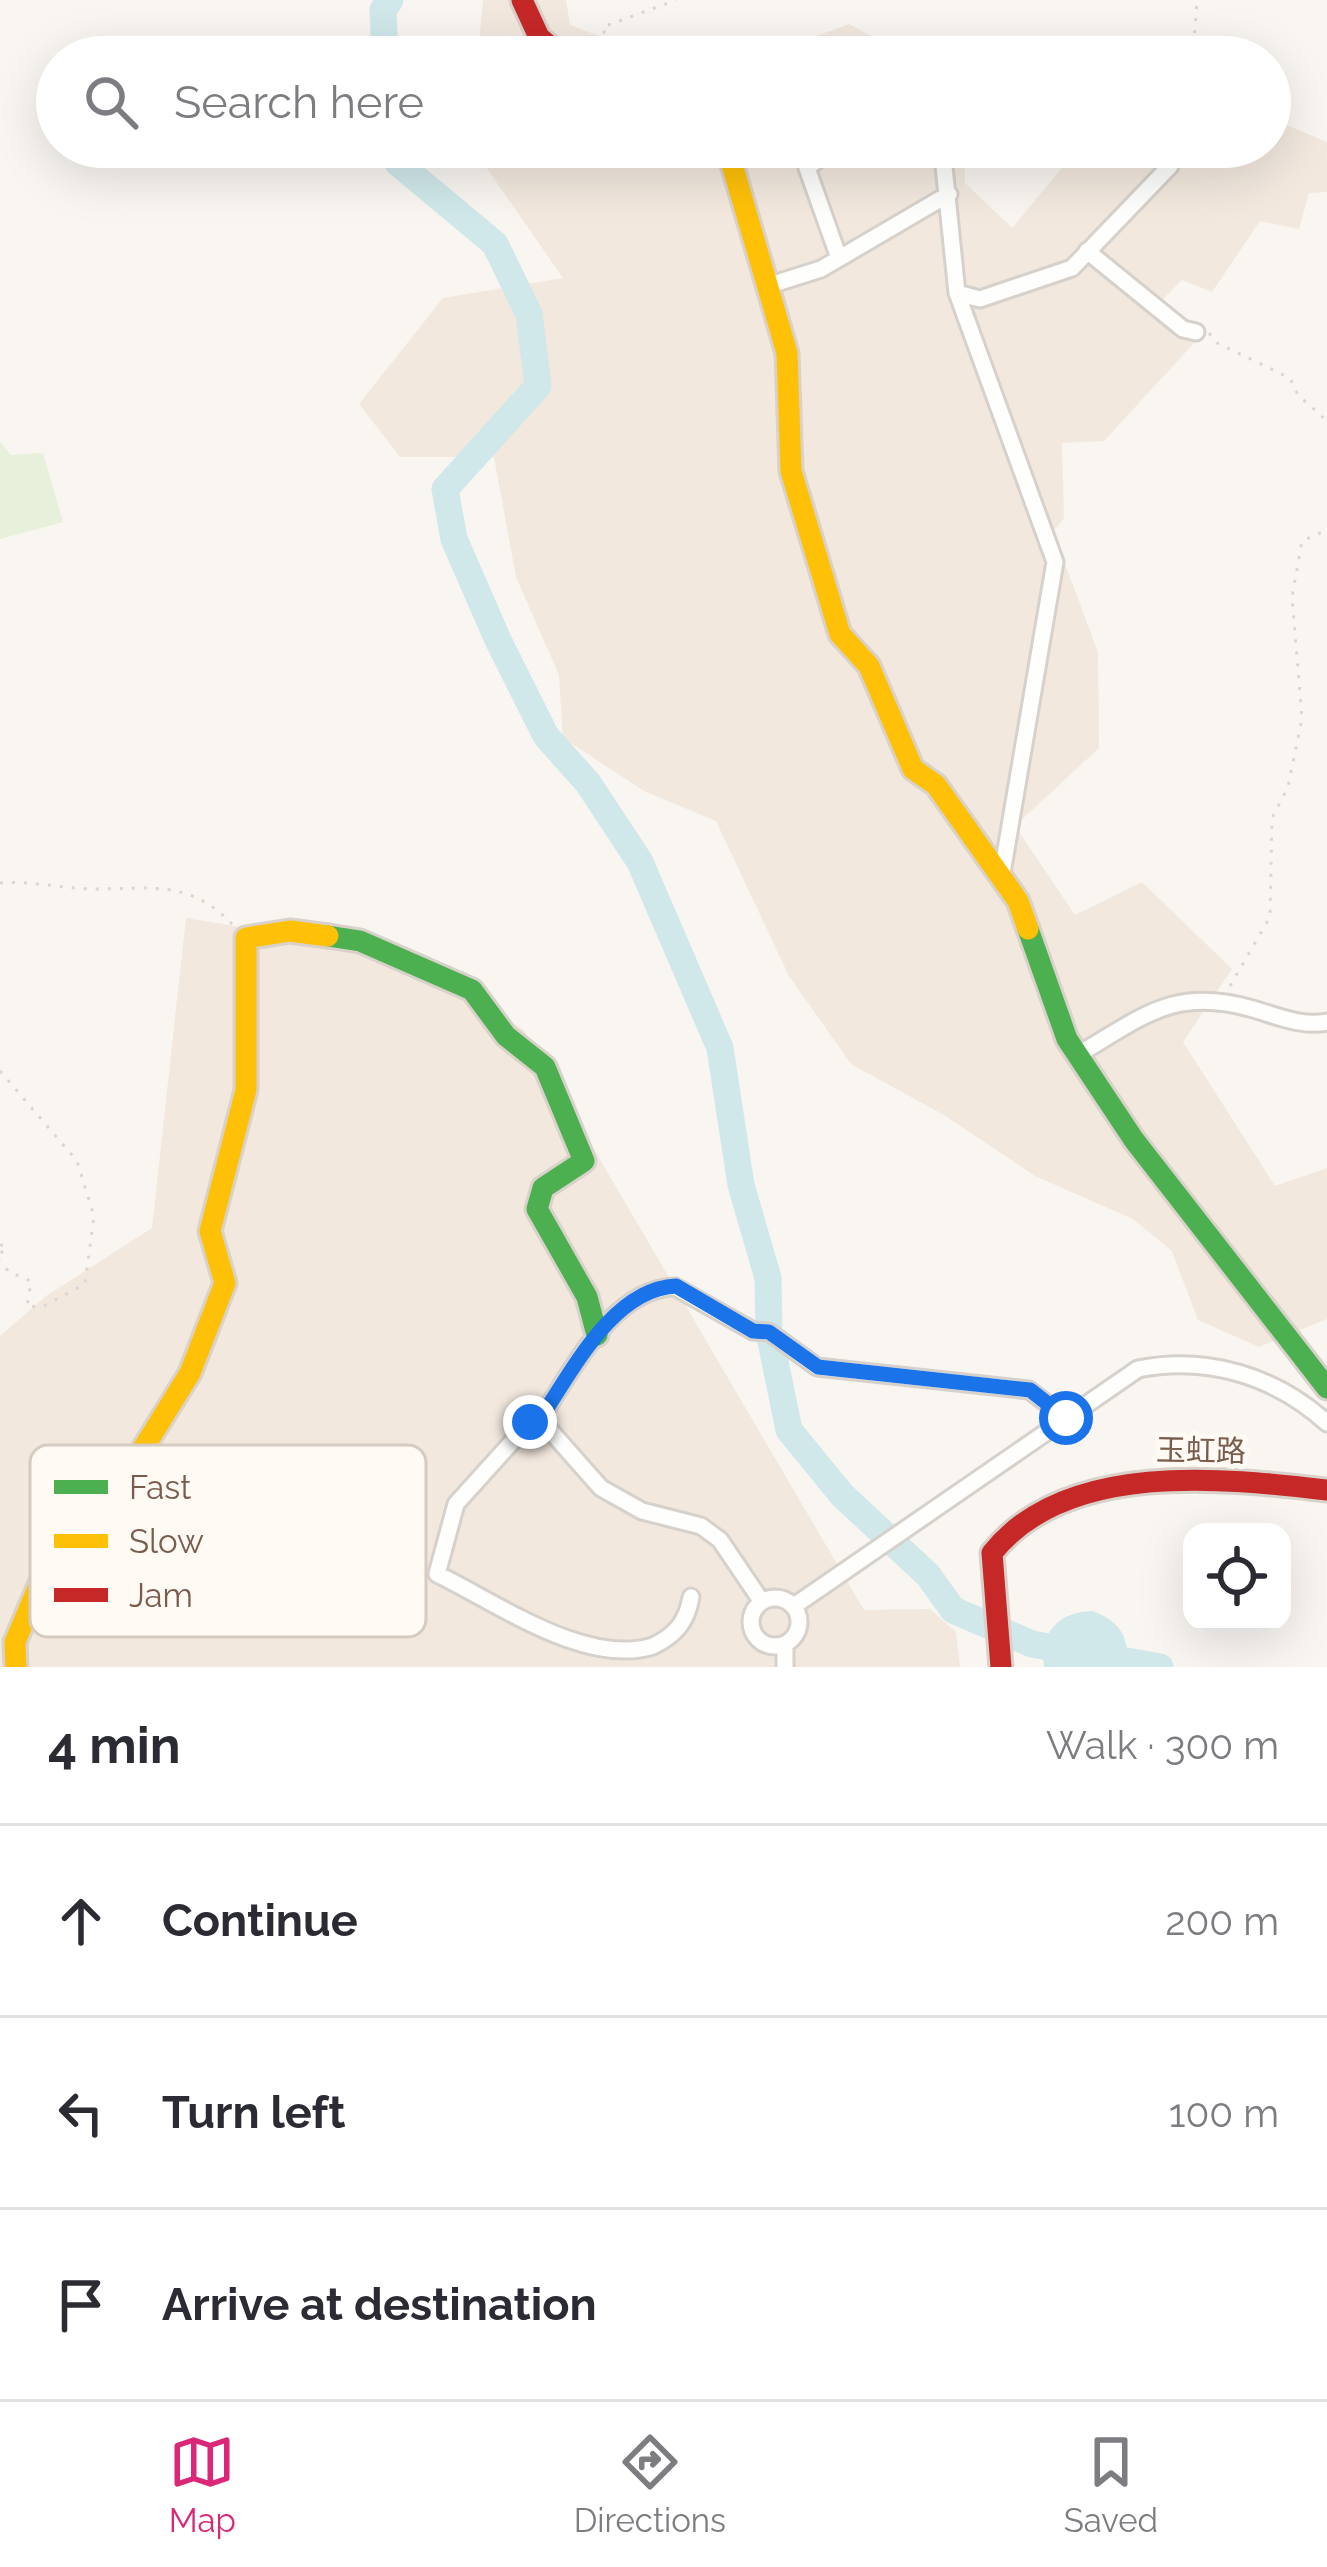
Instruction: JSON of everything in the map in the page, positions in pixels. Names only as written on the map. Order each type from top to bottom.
[{"type":"street","points":[[522,0],[538,36]]},
{"type":"street","points":[[734,168],[790,374],[791,471],[820,586],[840,634],[869,666],[913,769],[936,785],[1002,873],[1077,1054],[1134,1140],[1327,1388]]},
{"type":"street","points":[[807,168],[839,258]]},
{"type":"street","points":[[945,168],[957,293],[1055,562],[1002,873]]},
{"type":"street","points":[[957,293],[980,299],[1072,268],[1168,168]]},
{"type":"street","points":[[767,286],[839,258],[949,194]]},
{"type":"street","points":[[1087,251],[1184,329],[1196,332]]},
{"type":"street","points":[[143,1445],[190,1373],[224,1283],[211,1231],[247,1090],[246,938],[290,931],[360,941],[408,967],[459,983],[472,990],[506,1036],[545,1066],[584,1161],[543,1187],[537,1209],[587,1298],[597,1335]]},
{"type":"street","points":[[1077,1054],[1172,1001],[1194,999],[1281,1019],[1327,1022]]},
{"type":"street","points":[[691,1597],[688,1617],[669,1638],[626,1655],[599,1653],[568,1647],[437,1574],[456,1504],[530,1422],[540,1419],[597,1335],[640,1295],[676,1286],[753,1331],[769,1332],[818,1367],[1030,1390],[1066,1418]]},
{"type":"street","points":[[794,1606],[1138,1369],[1181,1360],[1252,1376],[1298,1396],[1327,1423]]},
{"type":"street","points":[[540,1419],[601,1488],[642,1511],[700,1526],[720,1540],[762,1602]]},
{"type":"street","name":"玉虹路","points":[[1001,1667],[992,1553],[1010,1528],[1087,1495],[1148,1478],[1198,1474],[1327,1490]]},
{"type":"street","points":[[782,1598],[794,1606],[798,1632],[785,1644],[762,1643],[753,1632],[751,1618],[762,1602],[782,1598]]},
{"type":"street","points":[[16,1667],[15,1642],[30,1607]]},
{"type":"street","points":[[785,1644],[785,1667]]},
{"type":"path","points":[[605,36],[603,27],[676,0]]},
{"type":"path","points":[[1194,36],[1197,0]]},
{"type":"path","points":[[1196,332],[1209,333],[1217,343],[1290,378],[1298,395],[1327,421]]},
{"type":"path","points":[[1228,989],[1270,917],[1272,818],[1288,787],[1302,718],[1292,597],[1302,541],[1327,530]]},
{"type":"path","points":[[0,883],[165,889],[208,899],[246,938]]},
{"type":"path","points":[[0,1071],[77,1161],[94,1216],[85,1284],[44,1306],[27,1306],[31,1281],[0,1258],[5,1246],[0,1245]]},
{"type":"shaded area","points":[[483,0],[566,0],[570,25],[600,36],[480,36]]},
{"type":"shaded area","points":[[849,24],[871,36],[816,36]]},
{"type":"shaded area","points":[[1291,127],[1327,142],[1327,192],[1309,193],[1299,229],[1260,221],[1212,292],[1182,280],[1158,304],[1194,343],[1104,441],[1062,443],[1064,518],[1053,532],[1098,652],[1099,748],[1015,826],[1075,915],[1142,882],[1232,969],[1183,1042],[1275,1186],[1327,1168],[1327,1319],[1259,1347],[1198,1320],[1172,1251],[1133,1219],[1035,1176],[944,1115],[851,1064],[789,976],[716,821],[644,791],[563,738],[559,675],[516,577],[494,457],[400,457],[359,404],[443,298],[563,278],[487,168],[965,168],[965,183],[1012,228],[1062,168],[1291,168]]},
{"type":"shaded area","points":[[186,918],[398,953],[524,1030],[864,1610],[930,1609],[956,1632],[960,1667],[0,1667],[0,1336],[46,1296],[152,1228]]},
{"type":"green space","points":[[0,442],[11,455],[43,453],[63,522],[0,539]]},
{"type":"water","points":[[1092,1611],[1121,1632],[1127,1647],[1126,1667],[1044,1667],[1045,1644],[1053,1627],[1069,1615]]},
{"type":"waterway","points":[[384,36],[383,10],[390,0]]},
{"type":"waterway","points":[[404,168],[495,244],[529,314],[538,386],[445,489],[454,539],[546,736],[588,783],[640,862],[720,1048],[741,1185],[768,1278],[769,1332],[789,1430],[842,1495],[928,1575],[953,1610],[1032,1644],[1160,1667]]},
{"type":"traffic: fast","points":[[1028,929],[1067,1039],[1134,1140],[1327,1388]]},
{"type":"traffic: fast","points":[[328,936],[360,941],[472,990],[506,1036],[545,1067],[584,1161],[543,1188],[537,1209],[587,1297],[597,1335]]},
{"type":"traffic: slow","points":[[733,168],[787,353],[791,471],[840,634],[869,666],[913,769],[936,785],[1018,901],[1028,929]]},
{"type":"traffic: slow","points":[[145,1445],[190,1373],[225,1283],[210,1231],[246,1090],[246,938],[290,931],[328,936]]},
{"type":"traffic: slow","points":[[16,1667],[15,1642],[30,1607]]},
{"type":"traffic: jam","points":[[522,0],[539,36]]},
{"type":"traffic: jam","points":[[1001,1667],[992,1553],[1023,1523],[1061,1502],[1149,1482],[1242,1482],[1327,1490]]},
{"type":"route","points":[[530,1422],[540,1419],[597,1335],[640,1295],[676,1286],[730,1313],[753,1331],[769,1332],[818,1367],[1030,1390],[1066,1418]]}]
